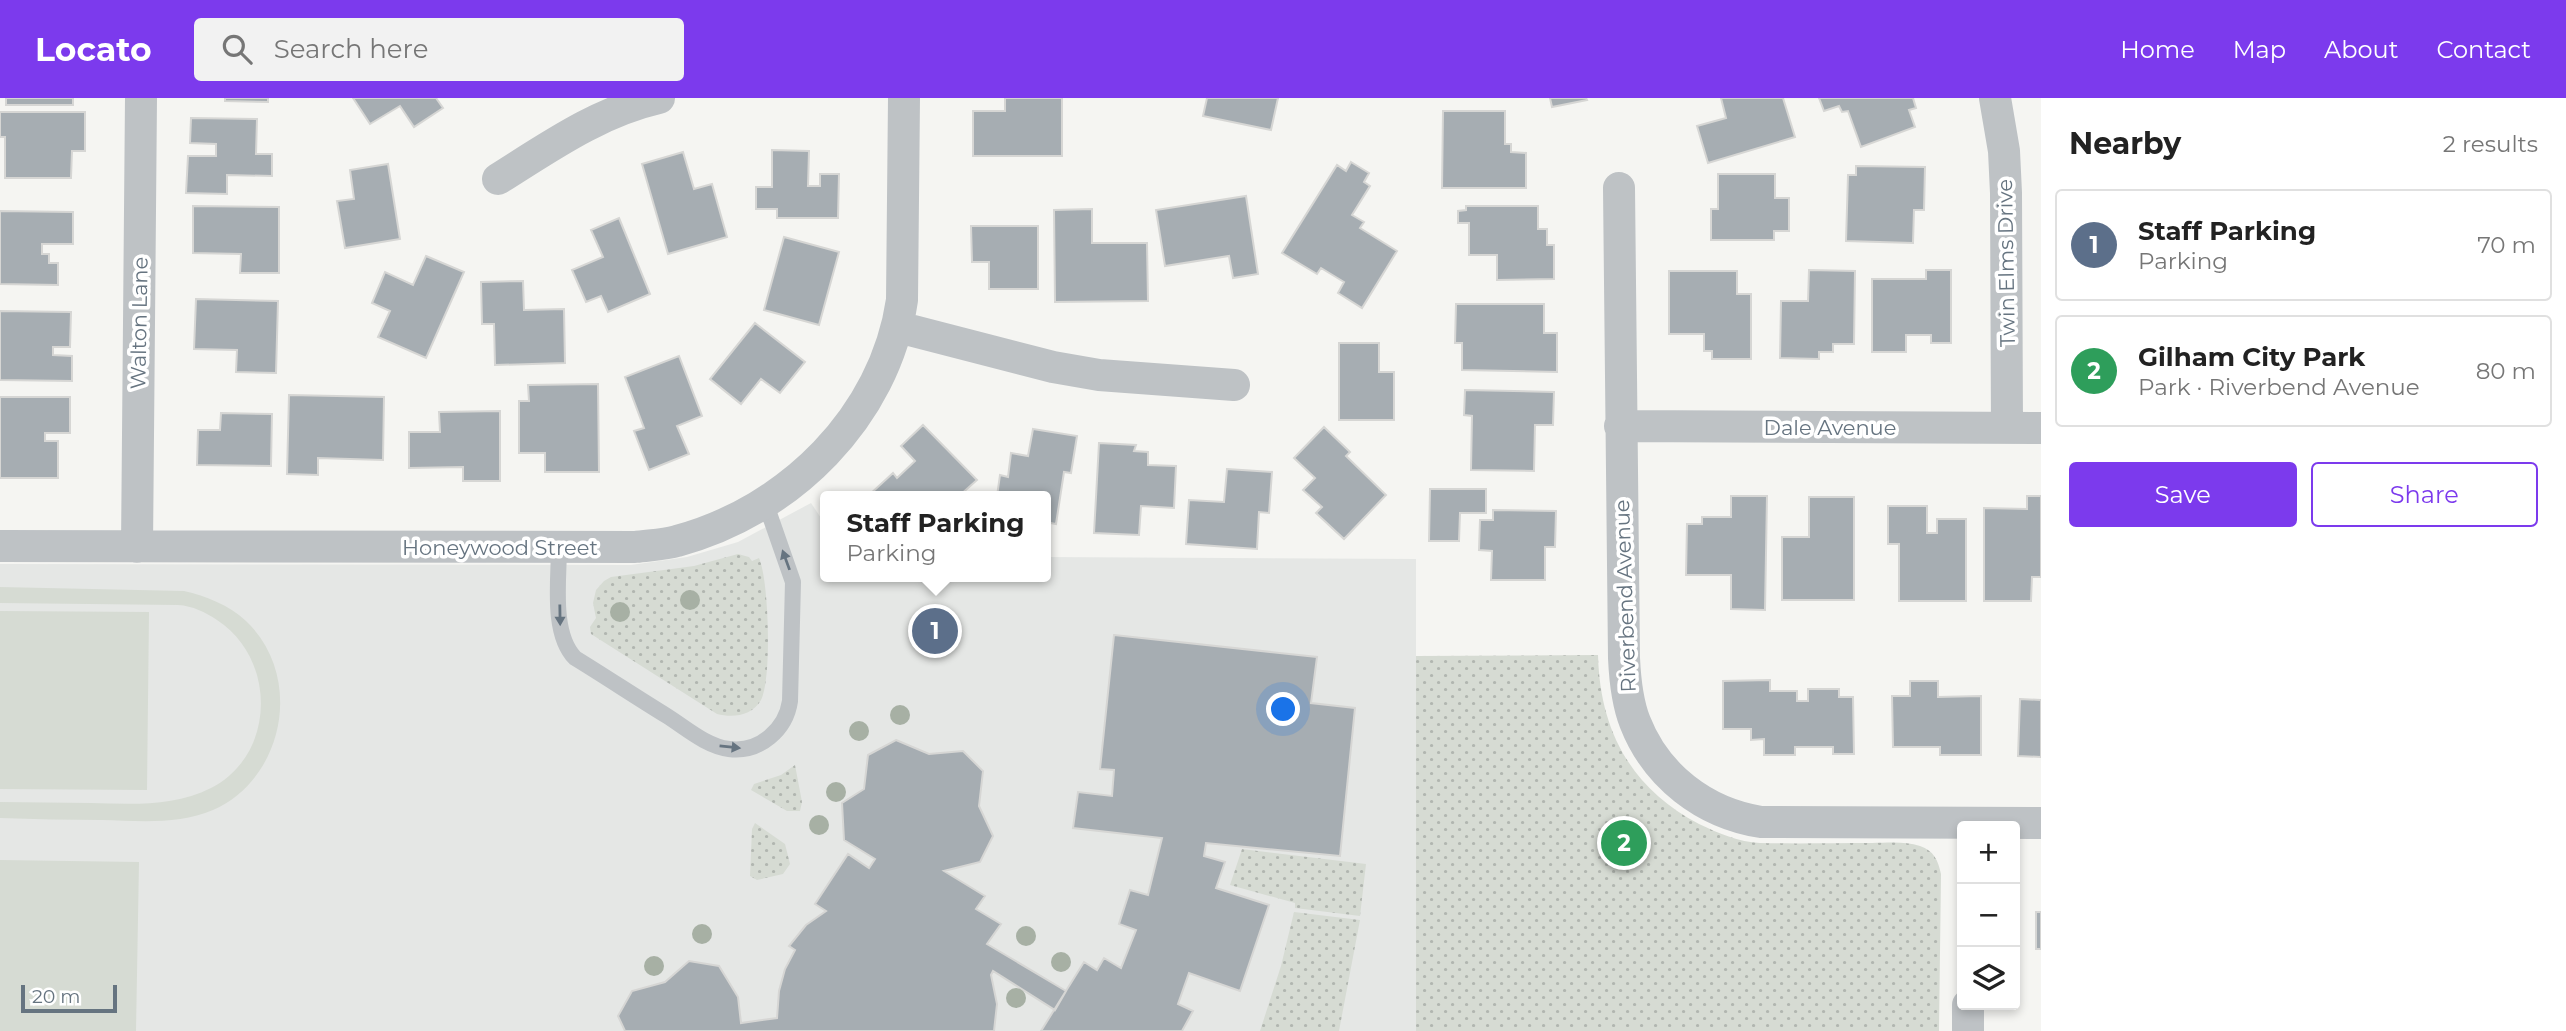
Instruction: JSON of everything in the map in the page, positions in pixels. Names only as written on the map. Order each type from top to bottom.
[{"type":"street","name":"Walton Lane","points":[[137,547],[141,98]]},
{"type":"street","points":[[498,179],[578,128],[617,110],[659,98]]},
{"type":"street","name":"Honeywood Street","points":[[0,546],[635,547],[674,542],[712,530],[763,505],[787,488],[836,442],[869,394],[898,327],[902,300],[904,98]]},
{"type":"street","name":"Twin Elms Drive","points":[[1996,98],[2004,151],[2006,193],[2007,428]]},
{"type":"street","name":"Riverbend Avenue","points":[[1619,188],[1625,678],[1635,723],[1650,752],[1665,771],[1697,799],[1737,818],[1761,822],[1957,825]]},
{"type":"street","points":[[898,327],[1053,367],[1099,375],[1234,385]]},
{"type":"street","name":"Dale Avenue","points":[[1620,426],[2041,428]]},
{"type":"street","name":"Riverbend Avenue","points":[[2020,824],[2041,823]]},
{"type":"street","points":[[1968,1010],[1968,1031]]},
{"type":"lane","points":[[559,547],[560,628],[568,650],[575,658],[705,741],[731,749],[744,748],[766,740],[776,732],[789,712],[790,701],[793,582],[770,516],[763,505]]},
{"type":"shaded area","points":[[811,503],[820,516],[820,582],[1051,582],[1051,557],[1416,559],[1416,1031],[0,1031],[0,564],[631,565],[687,557],[738,542]]},
{"type":"shaded area","points":[[738,554],[749,557],[752,561],[759,558],[767,607],[767,672],[761,700],[753,710],[736,716],[717,714],[591,634],[590,627],[596,618],[593,603],[596,590],[611,577],[694,566]]},
{"type":"shaded area","points":[[0,587],[184,591],[217,602],[239,615],[264,644],[275,669],[280,697],[278,724],[270,751],[257,775],[237,795],[213,810],[186,818],[144,821],[0,818],[0,802],[137,804],[182,799],[211,788],[232,773],[248,753],[257,731],[261,706],[259,682],[251,658],[237,637],[203,612],[178,605],[0,603]]},
{"type":"shaded area","points":[[0,611],[149,612],[147,790],[0,789]]},
{"type":"shaded area","points":[[1598,655],[1600,683],[1613,732],[1638,775],[1675,810],[1699,824],[1744,841],[1902,843],[1920,846],[1932,853],[1941,874],[1939,1031],[1416,1031],[1416,656]]},
{"type":"shaded area","points":[[795,765],[802,802],[800,811],[787,811],[751,790],[754,784],[781,775]]},
{"type":"shaded area","points":[[755,823],[785,844],[790,864],[783,874],[757,880],[750,876],[752,829]]},
{"type":"shaded area","points":[[1242,849],[1366,864],[1360,916],[1295,908],[1295,903],[1230,885]]},
{"type":"shaded area","points":[[0,860],[139,862],[136,1031],[0,1031]]},
{"type":"shaded area","points":[[1294,912],[1360,920],[1339,1031],[1260,1031],[1281,966]]},
{"type":"building","points":[[6,98],[73,98],[73,105],[6,105]]},
{"type":"building","points":[[225,98],[268,98],[268,102],[225,101]]},
{"type":"building","points":[[353,98],[436,98],[443,108],[414,127],[400,106],[370,124]]},
{"type":"building","points":[[1005,98],[1062,98],[1062,156],[973,156],[973,111],[1005,111]]},
{"type":"building","points":[[1207,98],[1278,98],[1271,130],[1203,116]]},
{"type":"building","points":[[1550,98],[1586,98],[1587,100],[1552,107]]},
{"type":"building","points":[[1721,98],[1783,98],[1795,137],[1708,163],[1697,126],[1726,118]]},
{"type":"building","points":[[1819,98],[1913,98],[1916,108],[1909,110],[1915,127],[1861,147],[1848,111],[1842,112],[1839,106],[1824,111]]},
{"type":"building","points":[[1443,111],[1505,111],[1505,144],[1511,144],[1511,152],[1526,153],[1526,188],[1442,188]]},
{"type":"building","points":[[0,112],[85,112],[85,151],[72,151],[71,178],[5,178],[5,137],[0,137]]},
{"type":"building","points":[[191,118],[257,119],[256,154],[272,154],[272,176],[227,175],[227,194],[186,193],[188,156],[216,156],[216,144],[190,143]]},
{"type":"building","points":[[772,150],[809,151],[808,186],[820,186],[820,174],[839,174],[838,218],[777,218],[777,209],[756,209],[756,187],[772,187]]},
{"type":"building","points":[[683,152],[694,189],[712,184],[727,237],[668,254],[642,164]]},
{"type":"building","points":[[1351,162],[1369,173],[1364,182],[1370,186],[1352,215],[1364,222],[1360,228],[1397,251],[1362,308],[1338,293],[1344,282],[1321,268],[1317,274],[1282,253],[1337,165],[1346,171]]},
{"type":"building","points":[[388,164],[400,239],[345,248],[337,201],[354,199],[350,170]]},
{"type":"building","points":[[1856,166],[1925,167],[1924,210],[1914,210],[1913,243],[1846,241],[1848,175],[1856,175]]},
{"type":"building","points":[[1718,174],[1775,174],[1775,198],[1789,198],[1789,231],[1774,231],[1774,240],[1711,240],[1711,209],[1718,209]]},
{"type":"building","points":[[1246,196],[1258,274],[1233,278],[1229,256],[1165,266],[1156,210]]},
{"type":"building","points":[[193,206],[279,207],[279,273],[240,273],[241,254],[193,253]]},
{"type":"building","points":[[1466,206],[1538,206],[1538,229],[1547,229],[1547,245],[1554,245],[1554,279],[1497,280],[1497,255],[1469,255],[1469,223],[1458,223],[1458,211],[1466,210]]},
{"type":"building","points":[[1092,209],[1092,243],[1147,243],[1148,301],[1055,302],[1054,210]]},
{"type":"building","points":[[0,211],[73,212],[73,244],[42,244],[42,254],[49,254],[49,263],[58,263],[58,285],[0,284]]},
{"type":"building","points":[[619,218],[650,294],[608,312],[601,296],[586,302],[572,270],[603,257],[591,230]]},
{"type":"building","points":[[971,226],[1038,226],[1038,289],[989,289],[989,262],[972,262]]},
{"type":"building","points":[[784,237],[839,252],[819,325],[764,310]]},
{"type":"building","points":[[426,256],[464,272],[426,358],[378,337],[390,311],[372,303],[385,272],[413,285]]},
{"type":"building","points":[[1809,270],[1855,271],[1854,344],[1833,344],[1833,352],[1819,352],[1819,359],[1780,358],[1781,301],[1808,301]]},
{"type":"building","points":[[1926,270],[1951,270],[1951,343],[1931,343],[1931,335],[1906,335],[1906,352],[1872,352],[1872,279],[1926,279]]},
{"type":"building","points":[[1669,271],[1737,271],[1737,294],[1751,294],[1751,359],[1712,359],[1712,351],[1704,351],[1704,334],[1669,334]]},
{"type":"building","points":[[523,281],[524,310],[564,309],[565,363],[495,365],[494,324],[482,324],[481,282]]},
{"type":"building","points":[[196,299],[278,301],[276,373],[236,372],[237,350],[194,349]]},
{"type":"building","points":[[1456,304],[1544,304],[1544,333],[1557,333],[1557,372],[1462,370],[1462,343],[1455,343]]},
{"type":"building","points":[[0,311],[71,312],[70,347],[53,347],[53,355],[72,356],[72,381],[0,380]]},
{"type":"building","points":[[755,323],[805,362],[780,393],[761,379],[741,404],[710,379]]},
{"type":"building","points":[[1339,343],[1379,343],[1379,372],[1394,372],[1394,420],[1339,420]]},
{"type":"building","points":[[679,356],[702,416],[677,426],[689,454],[649,470],[634,431],[644,428],[625,377]]},
{"type":"building","points":[[598,384],[599,472],[545,472],[545,453],[519,453],[519,401],[529,401],[528,385]]},
{"type":"building","points":[[1465,390],[1554,392],[1553,425],[1535,425],[1534,471],[1471,470],[1472,416],[1464,415]]},
{"type":"building","points":[[289,395],[384,397],[383,460],[318,458],[318,475],[287,474]]},
{"type":"building","points":[[0,397],[70,397],[70,433],[45,433],[45,441],[58,441],[58,478],[0,478]]},
{"type":"building","points":[[500,411],[500,481],[463,481],[463,467],[409,468],[409,432],[440,432],[439,412]]},
{"type":"building","points":[[221,413],[272,414],[271,466],[197,465],[198,430],[220,430]]},
{"type":"building","points":[[923,425],[977,480],[965,491],[873,491],[893,473],[897,478],[915,461],[901,446]]},
{"type":"building","points":[[1324,427],[1350,452],[1346,456],[1386,495],[1344,539],[1316,513],[1322,507],[1303,490],[1315,478],[1294,458]]},
{"type":"building","points":[[1033,429],[1077,436],[1071,473],[1064,472],[1056,524],[1051,523],[1051,491],[998,491],[1000,475],[1008,477],[1011,453],[1028,456]]},
{"type":"building","points":[[1099,443],[1136,445],[1134,451],[1148,452],[1148,465],[1176,466],[1174,508],[1141,506],[1139,535],[1094,533]]},
{"type":"building","points":[[1227,469],[1272,472],[1269,513],[1259,512],[1257,549],[1186,544],[1189,500],[1224,502]]},
{"type":"building","points":[[1430,489],[1486,489],[1486,513],[1460,513],[1459,541],[1429,541]]},
{"type":"building","points":[[1731,496],[1767,496],[1765,610],[1731,609],[1731,575],[1686,575],[1687,524],[1702,524],[1702,517],[1731,517]]},
{"type":"building","points":[[2027,496],[2041,496],[2041,577],[2032,577],[2031,601],[1984,601],[1984,508],[2027,509]]},
{"type":"building","points":[[1809,497],[1854,497],[1854,600],[1782,600],[1782,537],[1809,537]]},
{"type":"building","points":[[1888,506],[1927,506],[1927,533],[1937,533],[1937,519],[1966,519],[1966,601],[1899,601],[1899,544],[1888,544]]},
{"type":"building","points":[[1493,510],[1556,511],[1555,547],[1545,547],[1545,580],[1491,580],[1492,551],[1479,550],[1480,520],[1493,520]]},
{"type":"building","points":[[1114,635],[1317,657],[1311,703],[1355,708],[1340,856],[1206,843],[1204,856],[1225,862],[1216,888],[1269,905],[1240,991],[1189,973],[1178,1004],[1193,1011],[1182,1031],[1041,1031],[1084,962],[1097,970],[1104,958],[1121,968],[1136,930],[1119,924],[1130,890],[1148,895],[1162,838],[1073,828],[1078,792],[1112,796],[1114,770],[1100,769]]},
{"type":"building","points":[[1770,680],[1770,691],[1797,691],[1797,701],[1808,701],[1808,689],[1839,689],[1839,697],[1853,697],[1854,754],[1833,754],[1833,747],[1795,747],[1795,755],[1764,755],[1764,739],[1751,740],[1751,729],[1723,729],[1723,681]]},
{"type":"building","points":[[1910,681],[1938,681],[1938,697],[1981,696],[1981,755],[1940,755],[1940,747],[1893,747],[1892,696],[1910,696]]},
{"type":"building","points":[[2020,699],[2041,700],[2041,757],[2018,756]]},
{"type":"building","points":[[896,740],[929,754],[963,751],[983,771],[979,806],[993,836],[980,862],[944,871],[985,896],[976,909],[1001,924],[987,944],[1066,991],[1055,1010],[993,971],[991,975],[997,1004],[994,1031],[625,1031],[618,1016],[632,991],[665,982],[689,961],[719,966],[738,997],[741,1023],[777,1018],[779,991],[785,969],[795,950],[789,946],[806,925],[826,911],[815,904],[848,854],[869,868],[875,859],[844,840],[842,803],[864,789],[868,755]]},
{"type":"building","points":[[2036,912],[2041,912],[2041,949],[2036,949]]},
{"type":"place","name":"Staff Parking","points":[[935,631]]},
{"type":"place","name":"Gilham City Park","points":[[1624,843]]}]
